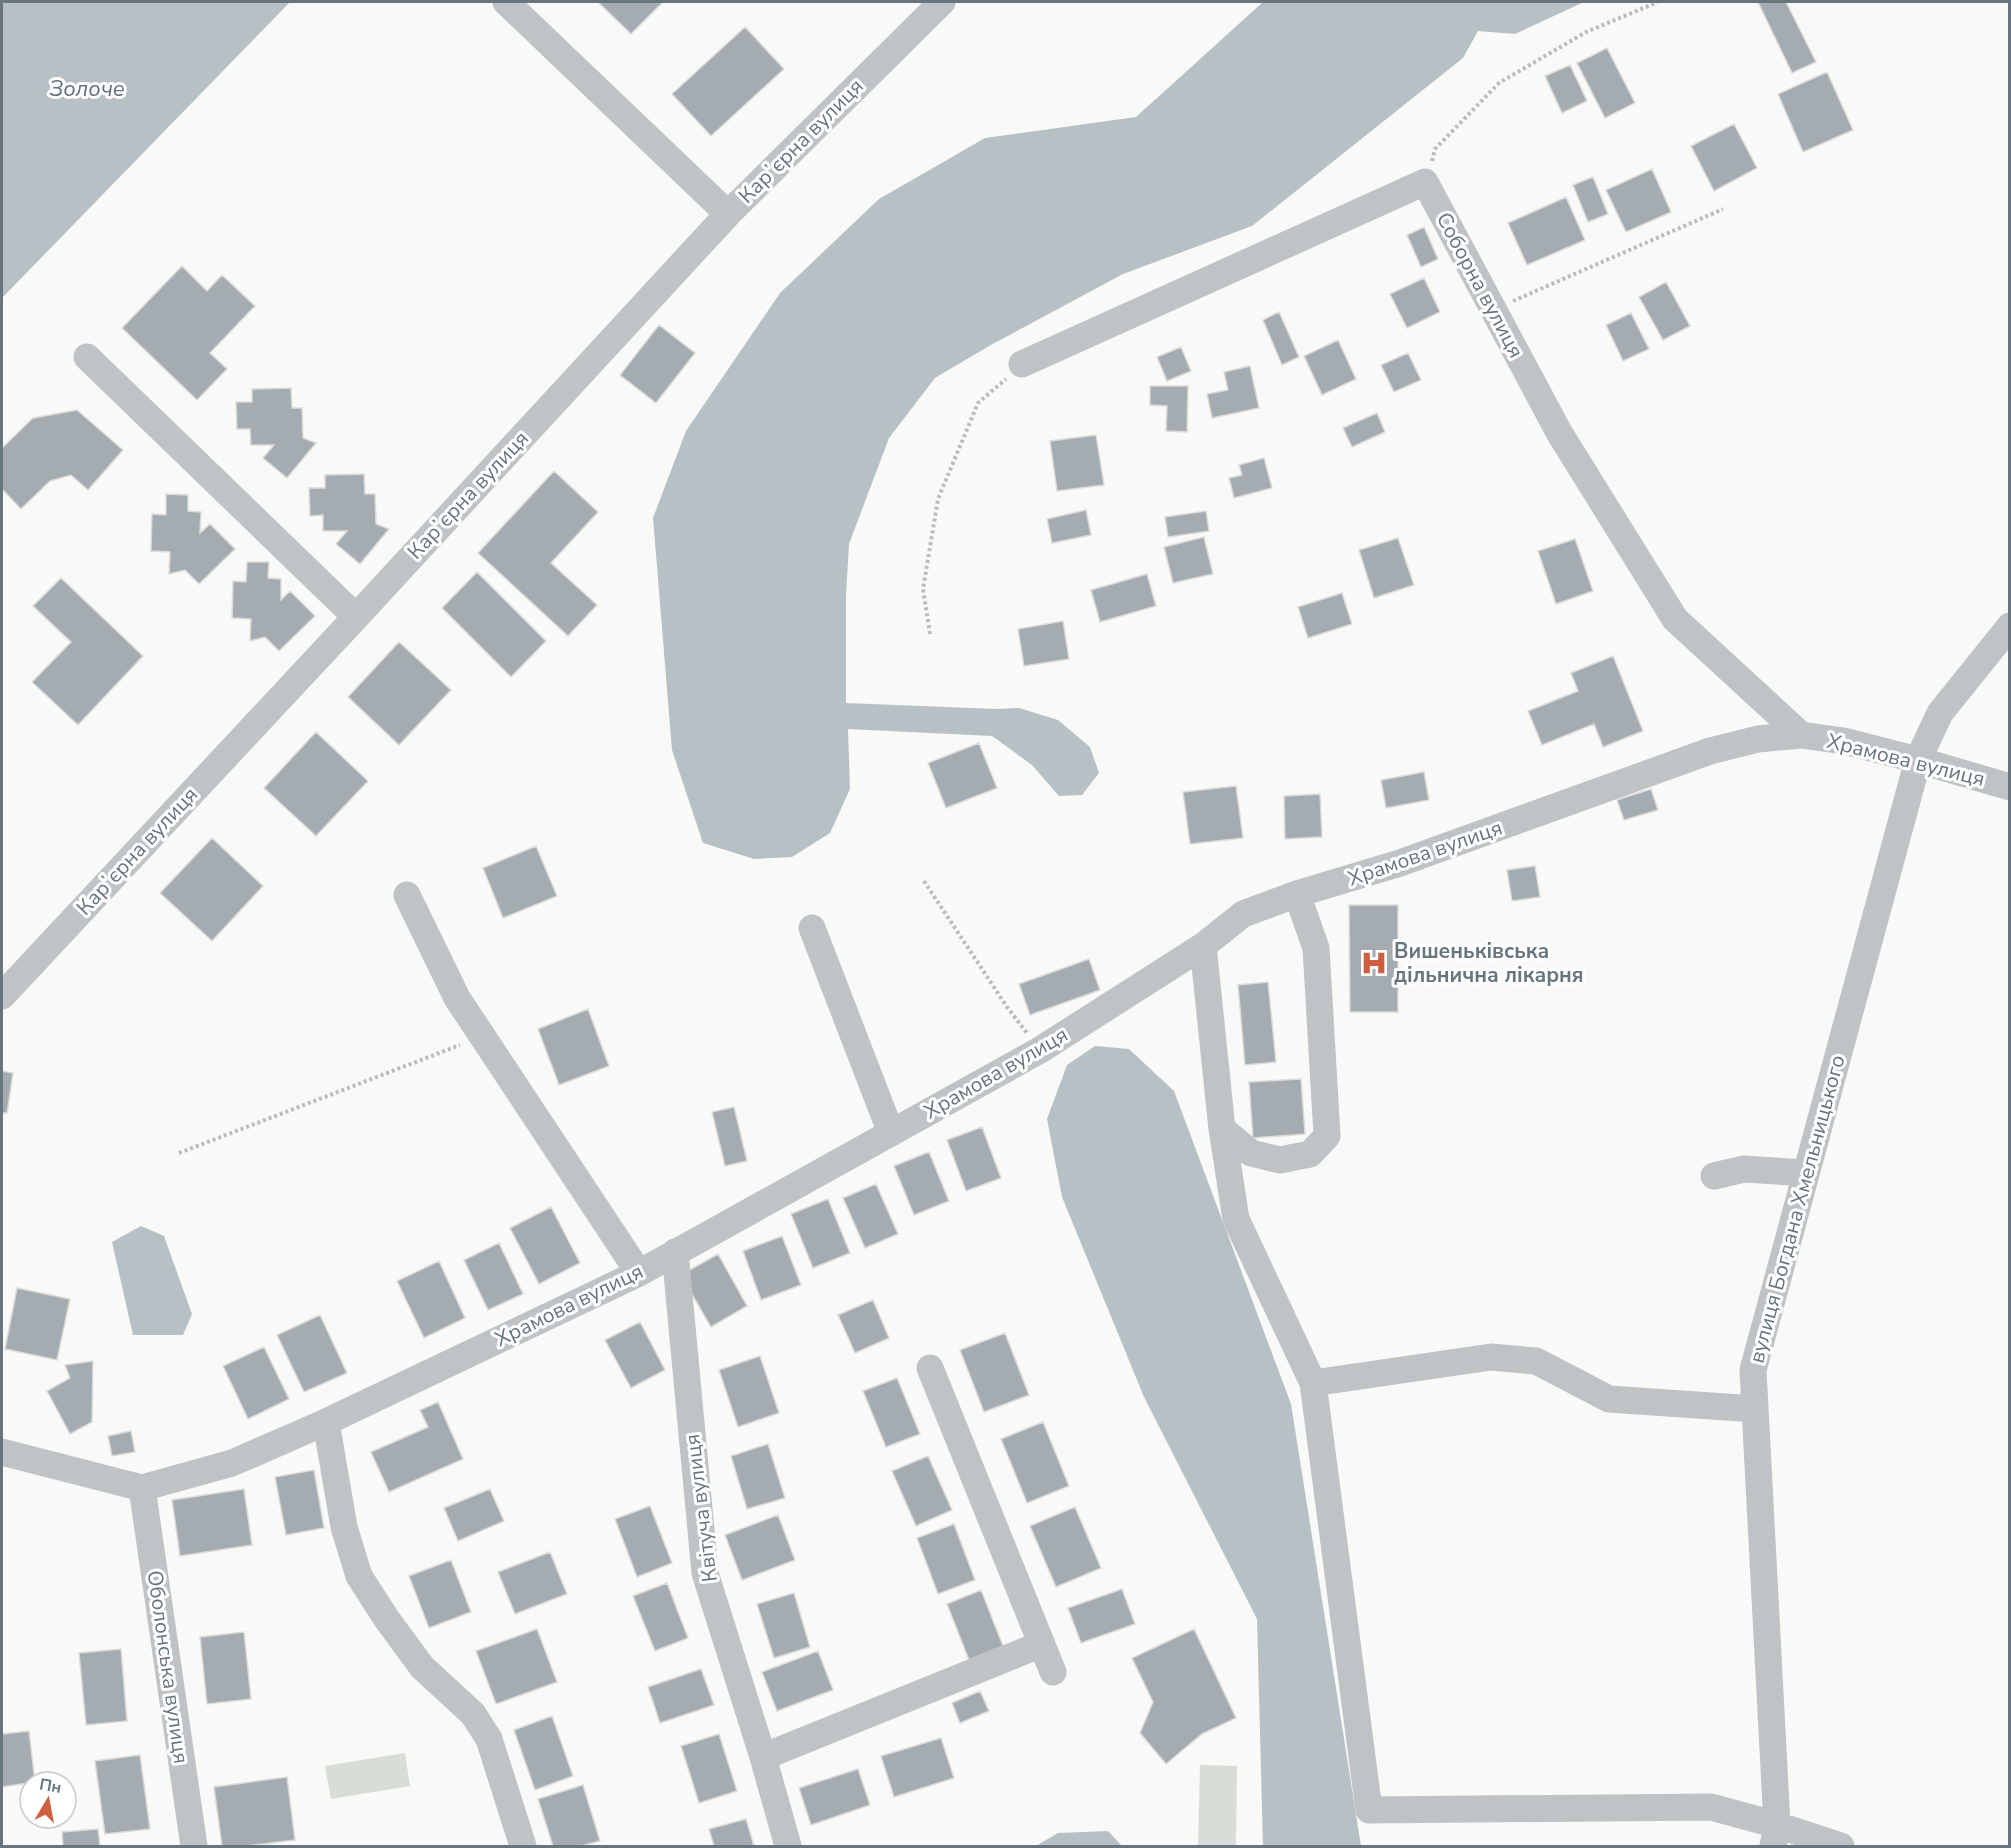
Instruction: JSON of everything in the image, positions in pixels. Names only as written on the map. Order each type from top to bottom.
[{"type":"street","points":[[506,2],[728,214]]},
{"type":"street","name":"Карʼєрна вулиця","points":[[2,996],[728,214],[942,2]]},
{"type":"street","points":[[1022,364],[1425,182]]},
{"type":"street","name":"Соборна вулиця","points":[[1425,182],[1560,434],[1675,618],[1801,735]]},
{"type":"street","points":[[87,357],[356,616]]},
{"type":"street","points":[[1918,760],[1940,713],[2010,626]]},
{"type":"street","name":"Храмова вулиця","points":[[2,1452],[142,1488],[232,1463],[326,1422],[639,1273],[1040,1050],[1203,946],[1243,914],[1297,894],[1400,864],[1710,751],[1758,739],[1801,735],[1844,741],[2010,787]]},
{"type":"street","name":"вулиця Богдана Хмельницького","points":[[1775,1836],[1753,1370],[1918,760]]},
{"type":"street","points":[[1222,1129],[1251,1153],[1280,1160],[1310,1154],[1327,1136],[1316,948],[1297,894]]},
{"type":"street","points":[[407,895],[457,998],[639,1273]]},
{"type":"street","points":[[812,928],[891,1133]]},
{"type":"street","points":[[1203,946],[1222,1129],[1236,1219],[1313,1383],[1369,1810],[1711,1807],[1775,1836],[1841,1846]]},
{"type":"street","points":[[1714,1176],[1744,1169],[1806,1173]]},
{"type":"street","name":"Квітуча вулиця","points":[[675,1252],[705,1573],[763,1757],[788,1846]]},
{"type":"street","points":[[1313,1383],[1491,1357],[1536,1361],[1609,1398],[1755,1409]]},
{"type":"street","points":[[930,1368],[1053,1672]]},
{"type":"street","points":[[326,1422],[344,1527],[359,1576],[422,1667],[473,1714],[489,1739],[522,1846]]},
{"type":"street","name":"Оболонська вулиця","points":[[142,1488],[194,1846]]},
{"type":"street","points":[[763,1757],[1042,1644]]},
{"type":"path","points":[[1425,182],[1435,149],[1499,83],[1586,32],[1658,2]]},
{"type":"path","points":[[1493,310],[1724,209]]},
{"type":"path","points":[[930,634],[923,589],[939,499],[978,403],[1022,364]]},
{"type":"path","points":[[924,881],[1007,1007],[1040,1050]]},
{"type":"path","points":[[179,1153],[483,1036]]},
{"type":"shaded area","points":[[405,1753],[410,1786],[331,1799],[325,1766]]},
{"type":"shaded area","points":[[1200,1765],[1237,1766],[1236,1846],[1198,1845]]},
{"type":"water","name":"Золоче","points":[[2,2],[290,2],[2,298]]},
{"type":"water","points":[[1263,2],[1584,2],[1515,34],[1478,31],[1463,58],[1252,226],[1123,274],[989,346],[935,378],[889,438],[849,544],[846,595],[846,703],[1019,708],[1058,720],[1090,747],[1099,773],[1082,795],[1059,796],[1032,765],[992,736],[848,729],[850,789],[830,833],[792,857],[754,859],[703,843],[672,750],[653,518],[686,431],[780,293],[879,199],[985,138],[1136,117]]},
{"type":"water","points":[[1095,1046],[1129,1049],[1174,1091],[1291,1404],[1361,1846],[1263,1846],[1257,1619],[1144,1397],[1062,1197],[1047,1119],[1067,1065]]},
{"type":"water","points":[[141,1226],[164,1236],[192,1314],[183,1335],[133,1335],[112,1242]]},
{"type":"water","points":[[1108,1831],[1122,1846],[1036,1846],[1058,1833]]},
{"type":"building","points":[[598,2],[663,2],[631,34]]},
{"type":"building","points":[[1758,2],[1786,2],[1816,62],[1792,73]]},
{"type":"building","points":[[745,27],[784,69],[711,136],[672,94]]},
{"type":"building","points":[[1607,48],[1635,103],[1605,118],[1577,63]]},
{"type":"building","points":[[1570,65],[1587,101],[1562,113],[1545,76]]},
{"type":"building","points":[[1827,72],[1853,130],[1803,152],[1778,94]]},
{"type":"building","points":[[1734,124],[1757,168],[1714,191],[1691,146]]},
{"type":"building","points":[[1652,169],[1671,212],[1626,232],[1606,190]]},
{"type":"building","points":[[1593,177],[1608,214],[1588,222],[1573,185]]},
{"type":"building","points":[[1566,197],[1585,240],[1527,265],[1508,223]]},
{"type":"building","points":[[1424,227],[1438,259],[1421,267],[1407,235]]},
{"type":"building","points":[[182,266],[207,291],[222,275],[255,306],[210,353],[227,369],[197,400],[122,328]]},
{"type":"building","points":[[1424,278],[1440,312],[1407,328],[1390,294]]},
{"type":"building","points":[[1666,282],[1690,326],[1663,340],[1639,297]]},
{"type":"building","points":[[1279,312],[1299,357],[1282,365],[1263,320]]},
{"type":"building","points":[[1631,313],[1649,349],[1623,361],[1606,325]]},
{"type":"building","points":[[659,325],[695,353],[656,403],[620,375]]},
{"type":"building","points":[[1338,340],[1356,379],[1322,395],[1304,356]]},
{"type":"building","points":[[1181,347],[1191,371],[1167,381],[1157,357]]},
{"type":"building","points":[[1408,353],[1421,380],[1394,392],[1381,365]]},
{"type":"building","points":[[1250,366],[1259,408],[1212,418],[1207,394],[1228,390],[1224,372]]},
{"type":"building","points":[[1150,386],[1188,386],[1187,432],[1166,431],[1167,406],[1150,405]]},
{"type":"building","points":[[291,388],[292,408],[302,408],[303,438],[316,443],[287,478],[263,458],[274,445],[251,445],[250,429],[237,429],[236,402],[252,402],[252,389]]},
{"type":"building","points":[[77,410],[123,450],[88,490],[71,475],[50,481],[21,509],[2,489],[2,448],[33,418]]},
{"type":"building","points":[[1377,413],[1385,432],[1352,447],[1343,428]]},
{"type":"building","points":[[1096,435],[1104,485],[1057,491],[1050,441]]},
{"type":"building","points":[[1264,458],[1272,488],[1234,498],[1229,478],[1242,475],[1239,465]]},
{"type":"building","points":[[554,471],[598,512],[551,563],[597,605],[568,636],[478,553]]},
{"type":"building","points":[[364,474],[365,494],[375,494],[376,524],[389,529],[360,564],[336,544],[347,531],[323,531],[323,515],[310,516],[309,488],[325,488],[325,475]]},
{"type":"building","points":[[166,494],[188,495],[188,511],[201,512],[200,533],[210,524],[235,549],[199,584],[185,570],[169,574],[170,552],[151,551],[152,514],[166,515]]},
{"type":"building","points":[[1086,510],[1091,535],[1052,543],[1047,519]]},
{"type":"building","points":[[1206,511],[1209,531],[1168,537],[1165,517]]},
{"type":"building","points":[[1204,537],[1213,574],[1173,583],[1164,547]]},
{"type":"building","points":[[1398,538],[1414,585],[1374,598],[1359,550]]},
{"type":"building","points":[[1575,539],[1593,591],[1556,604],[1538,551]]},
{"type":"building","points":[[247,562],[269,562],[268,578],[281,579],[281,600],[290,591],[315,616],[279,651],[265,637],[250,641],[251,619],[232,618],[233,581],[246,582]]},
{"type":"building","points":[[477,572],[546,641],[511,677],[442,608]]},
{"type":"building","points":[[1147,574],[1156,606],[1100,622],[1091,590]]},
{"type":"building","points":[[61,578],[143,656],[78,725],[32,682],[71,642],[33,606]]},
{"type":"building","points":[[1342,593],[1352,624],[1308,638],[1298,607]]},
{"type":"building","points":[[1063,621],[1069,659],[1024,666],[1018,629]]},
{"type":"building","points":[[399,642],[451,690],[399,745],[348,697]]},
{"type":"building","points":[[1613,656],[1643,731],[1603,747],[1594,724],[1542,745],[1528,711],[1578,691],[1571,673]]},
{"type":"building","points":[[316,732],[368,781],[316,836],[264,788]]},
{"type":"building","points":[[979,743],[997,788],[946,808],[928,763]]},
{"type":"building","points":[[1424,772],[1429,800],[1386,808],[1381,780]]},
{"type":"building","points":[[1236,786],[1243,838],[1190,844],[1183,792]]},
{"type":"building","points":[[1651,789],[1658,810],[1624,820],[1617,800]]},
{"type":"building","points":[[1320,794],[1322,837],[1285,839],[1284,796]]},
{"type":"building","points":[[212,838],[263,886],[212,941],[160,893]]},
{"type":"building","points":[[536,846],[557,896],[503,918],[483,868]]},
{"type":"building","points":[[1535,866],[1540,897],[1512,901],[1507,870]]},
{"type":"building","points":[[1349,905],[1398,905],[1398,1012],[1350,1012]]},
{"type":"building","points":[[1089,959],[1100,990],[1030,1015],[1019,984]]},
{"type":"building","points":[[1268,982],[1276,1062],[1245,1065],[1238,985]]},
{"type":"building","points":[[588,1009],[609,1066],[559,1085],[538,1029]]},
{"type":"building","points":[[2,1071],[13,1073],[7,1113],[2,1113]]},
{"type":"building","points":[[1301,1079],[1305,1134],[1253,1138],[1249,1082]]},
{"type":"building","points":[[734,1107],[747,1161],[725,1166],[712,1112]]},
{"type":"building","points":[[982,1127],[1001,1178],[966,1191],[947,1140]]},
{"type":"building","points":[[929,1152],[949,1201],[914,1215],[894,1166]]},
{"type":"building","points":[[876,1184],[898,1234],[865,1248],[843,1198]]},
{"type":"building","points":[[828,1199],[850,1253],[813,1268],[791,1214]]},
{"type":"building","points":[[551,1207],[580,1263],[539,1284],[510,1228]]},
{"type":"building","points":[[782,1236],[801,1285],[761,1300],[743,1251]]},
{"type":"building","points":[[499,1243],[523,1294],[488,1310],[464,1260]]},
{"type":"building","points":[[718,1254],[747,1306],[711,1327],[681,1275]]},
{"type":"building","points":[[439,1261],[465,1318],[424,1338],[397,1281]]},
{"type":"building","points":[[17,1288],[70,1299],[57,1360],[5,1349]]},
{"type":"building","points":[[873,1300],[889,1338],[855,1353],[838,1315]]},
{"type":"building","points":[[320,1315],[347,1373],[304,1392],[277,1335]]},
{"type":"building","points":[[640,1322],[665,1370],[631,1388],[605,1340]]},
{"type":"building","points":[[1005,1333],[1029,1395],[984,1412],[960,1350]]},
{"type":"building","points":[[264,1347],[289,1399],[248,1419],[223,1366]]},
{"type":"building","points":[[760,1356],[779,1413],[738,1427],[719,1370]]},
{"type":"building","points":[[93,1361],[92,1422],[70,1434],[47,1391],[70,1378],[65,1365]]},
{"type":"building","points":[[897,1378],[920,1434],[886,1447],[863,1391]]},
{"type":"building","points":[[438,1402],[463,1459],[389,1492],[371,1452],[428,1427],[420,1410]]},
{"type":"building","points":[[1043,1422],[1069,1486],[1027,1503],[1001,1439]]},
{"type":"building","points":[[131,1431],[135,1452],[112,1456],[108,1436]]},
{"type":"building","points":[[768,1444],[785,1498],[747,1509],[731,1456]]},
{"type":"building","points":[[928,1456],[952,1510],[916,1526],[892,1471]]},
{"type":"building","points":[[314,1470],[324,1528],[286,1535],[275,1477]]},
{"type":"building","points":[[244,1489],[252,1545],[180,1556],[172,1500]]},
{"type":"building","points":[[490,1489],[504,1521],[458,1541],[444,1508]]},
{"type":"building","points":[[650,1506],[672,1563],[637,1577],[615,1519]]},
{"type":"building","points":[[1075,1507],[1101,1568],[1056,1587],[1030,1526]]},
{"type":"building","points":[[778,1515],[795,1560],[742,1580],[725,1535]]},
{"type":"building","points":[[954,1524],[975,1580],[938,1594],[917,1538]]},
{"type":"building","points":[[550,1552],[567,1594],[515,1614],[498,1572]]},
{"type":"building","points":[[451,1560],[471,1612],[429,1628],[409,1576]]},
{"type":"building","points":[[667,1583],[688,1638],[655,1651],[633,1596]]},
{"type":"building","points":[[1122,1589],[1135,1624],[1081,1643],[1068,1608]]},
{"type":"building","points":[[981,1590],[1003,1646],[969,1660],[947,1604]]},
{"type":"building","points":[[794,1593],[810,1647],[774,1658],[757,1604]]},
{"type":"building","points":[[537,1629],[557,1682],[496,1704],[476,1651]]},
{"type":"building","points":[[1194,1629],[1236,1718],[1202,1734],[1166,1764],[1140,1733],[1153,1702],[1132,1658]]},
{"type":"building","points":[[244,1632],[251,1699],[207,1704],[200,1637]]},
{"type":"building","points":[[121,1649],[127,1721],[86,1725],[79,1653]]},
{"type":"building","points":[[818,1651],[833,1690],[777,1711],[762,1672]]},
{"type":"building","points":[[701,1669],[714,1705],[660,1723],[648,1687]]},
{"type":"building","points":[[980,1691],[989,1711],[960,1723],[952,1703]]},
{"type":"building","points":[[552,1716],[573,1776],[535,1790],[514,1730]]},
{"type":"building","points":[[29,1731],[34,1770],[18,1770],[18,1785],[2,1787],[2,1734]]},
{"type":"building","points":[[719,1734],[737,1791],[699,1803],[681,1746]]},
{"type":"building","points":[[941,1738],[954,1778],[894,1797],[881,1756]]},
{"type":"building","points":[[140,1755],[150,1829],[105,1834],[95,1761]]},
{"type":"building","points":[[858,1769],[870,1805],[811,1825],[799,1788]]},
{"type":"building","points":[[287,1777],[295,1840],[247,1846],[222,1846],[214,1787]]},
{"type":"building","points":[[583,1785],[600,1841],[581,1846],[553,1846],[538,1799]]},
{"type":"building","points":[[746,1819],[754,1846],[714,1846],[709,1829]]},
{"type":"building","points":[[98,1829],[100,1846],[63,1846],[62,1832]]},
{"type":"place","name":"Вишеньківська дільнична лікарня","points":[[1374,963]]}]
